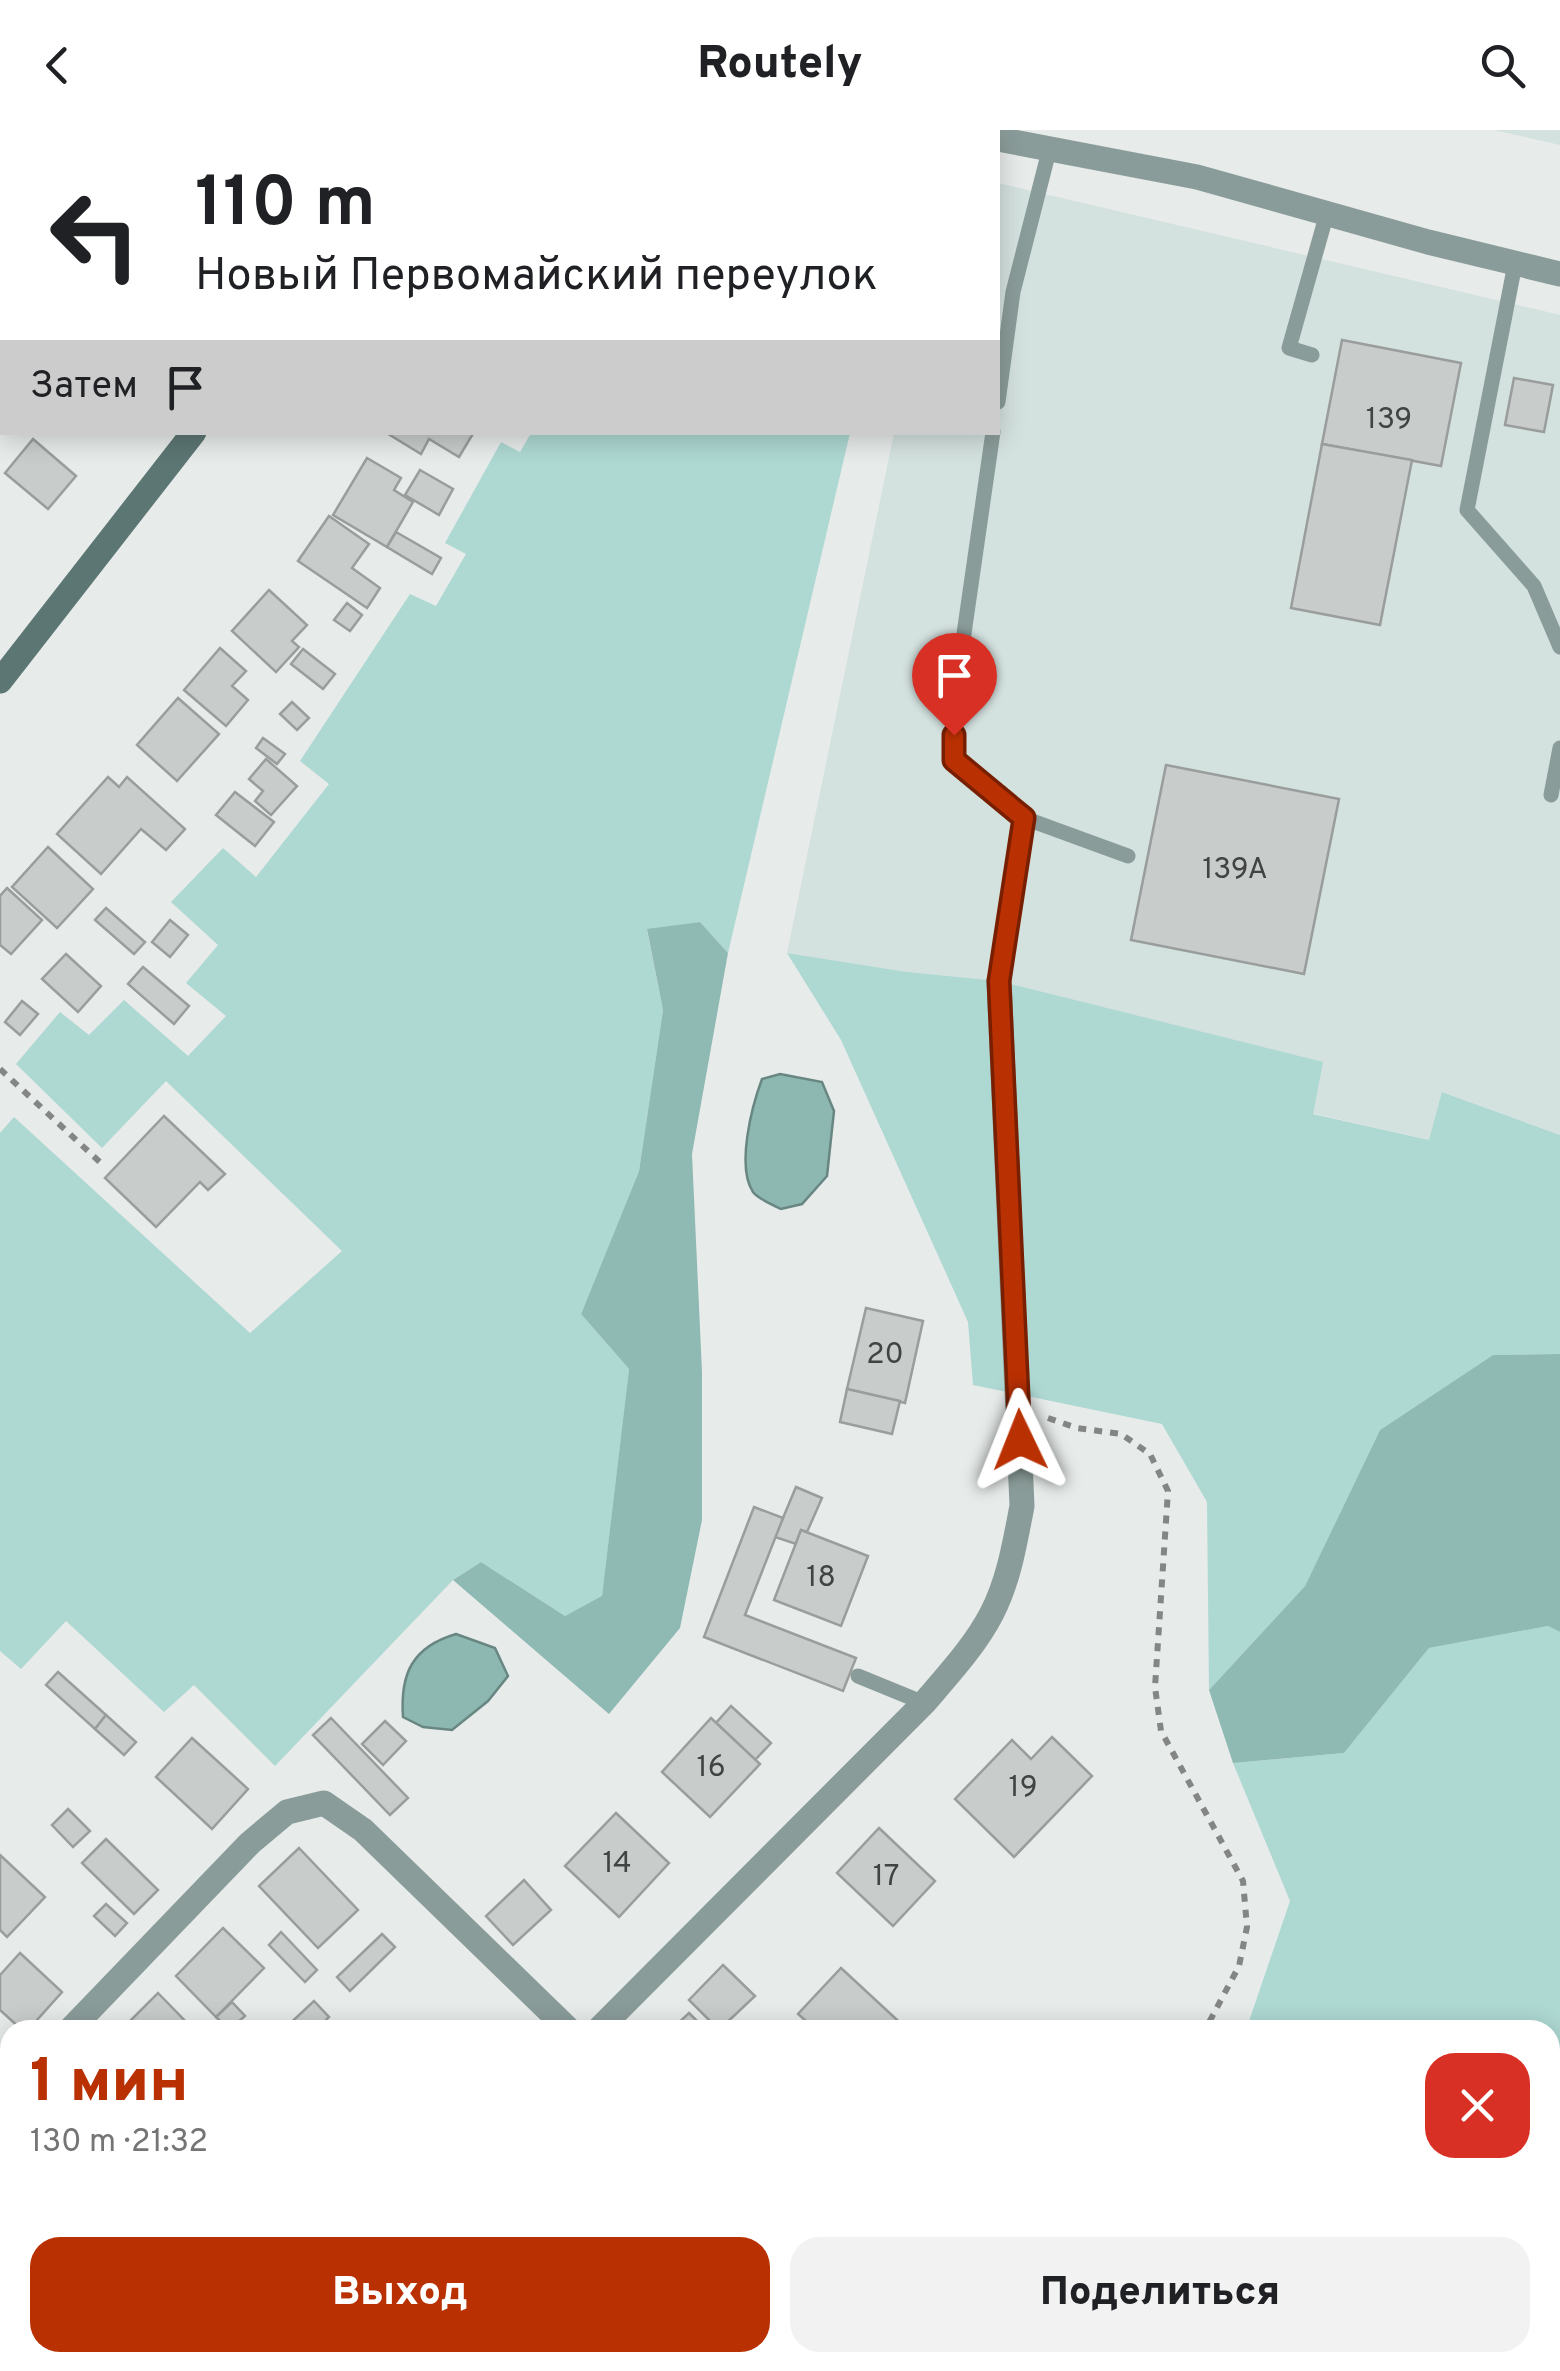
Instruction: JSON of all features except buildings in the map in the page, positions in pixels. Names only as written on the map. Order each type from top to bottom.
[{"type":"street","points":[[1000,139],[1198,178],[1560,274]]},
{"type":"street","points":[[0,681],[192,435]]},
{"type":"street","points":[[608,2020],[924,1703],[955,1667],[992,1613],[1010,1565],[1022,1506],[999,981]]},
{"type":"street","points":[[80,2020],[250,1843],[287,1812],[324,1803],[363,1830],[559,2020]]},
{"type":"lane","points":[[1000,387],[1013,292],[1050,147]]},
{"type":"lane","points":[[1312,355],[1289,348],[1327,213]]},
{"type":"lane","points":[[1515,264],[1467,510],[1534,586],[1560,647]]},
{"type":"lane","points":[[993,435],[953,710],[954,760],[1024,818],[1128,856]]},
{"type":"lane","points":[[1551,795],[1560,748]]},
{"type":"lane","points":[[999,981],[1024,818]]},
{"type":"lane","points":[[858,1676],[924,1703]]},
{"type":"path","points":[[0,1070],[102,1164]]},
{"type":"path","points":[[1019,1407],[1077,1428],[1122,1434],[1150,1454],[1168,1491],[1154,1687],[1161,1731],[1244,1881],[1247,1927],[1240,1966],[1210,2020]]},
{"type":"shaded area","points":[[1494,130],[1560,130],[1560,145]]},
{"type":"shaded area","points":[[1000,183],[1560,315],[1560,1135],[1443,1092],[1430,1140],[1312,1113],[1322,1063],[999,981],[907,972],[787,953],[894,435],[1000,435]]},
{"type":"shaded area","points":[[530,435],[850,435],[728,953],[700,922],[647,930],[663,1010],[639,1171],[581,1314],[629,1369],[602,1597],[565,1616],[481,1562],[453,1580],[275,1766],[194,1685],[164,1712],[66,1621],[21,1669],[0,1651],[0,1133],[14,1117],[250,1333],[342,1251],[166,1081],[102,1148],[16,1064],[60,1012],[89,1035],[124,1000],[188,1056],[226,1016],[186,983],[218,945],[171,902],[223,848],[256,877],[329,784],[300,761],[410,594],[436,606],[466,554],[445,543],[501,442],[520,452]]},
{"type":"shaded area","points":[[700,922],[728,953],[692,1154],[702,1372],[702,1520],[680,1628],[609,1714],[453,1580],[481,1562],[565,1616],[602,1596],[629,1369],[581,1314],[639,1171],[663,1010],[647,929]]},
{"type":"shaded area","points":[[787,953],[907,972],[999,981],[1323,1062],[1313,1114],[1429,1140],[1442,1092],[1560,1135],[1560,1354],[1493,1355],[1380,1430],[1305,1586],[1209,1690],[1207,1502],[1162,1424],[973,1385],[968,1322],[841,1040]]},
{"type":"shaded area","points":[[780,1074],[822,1082],[834,1111],[827,1176],[802,1204],[781,1209],[753,1192],[746,1167],[750,1120],[762,1079]]},
{"type":"shaded area","points":[[1560,1354],[1560,1632],[1548,1626],[1429,1648],[1344,1753],[1233,1763],[1209,1690],[1305,1586],[1380,1430],[1493,1355]]},
{"type":"shaded area","points":[[1548,1626],[1560,1632],[1560,2020],[1249,2020],[1290,1901],[1233,1763],[1344,1753],[1429,1648]]},
{"type":"shaded area","points":[[456,1634],[495,1648],[508,1676],[488,1701],[452,1730],[423,1727],[403,1717],[407,1675],[429,1646]]},
{"type":"route","points":[[954,735],[954,760],[1024,818],[999,981],[1020,1440]]}]
